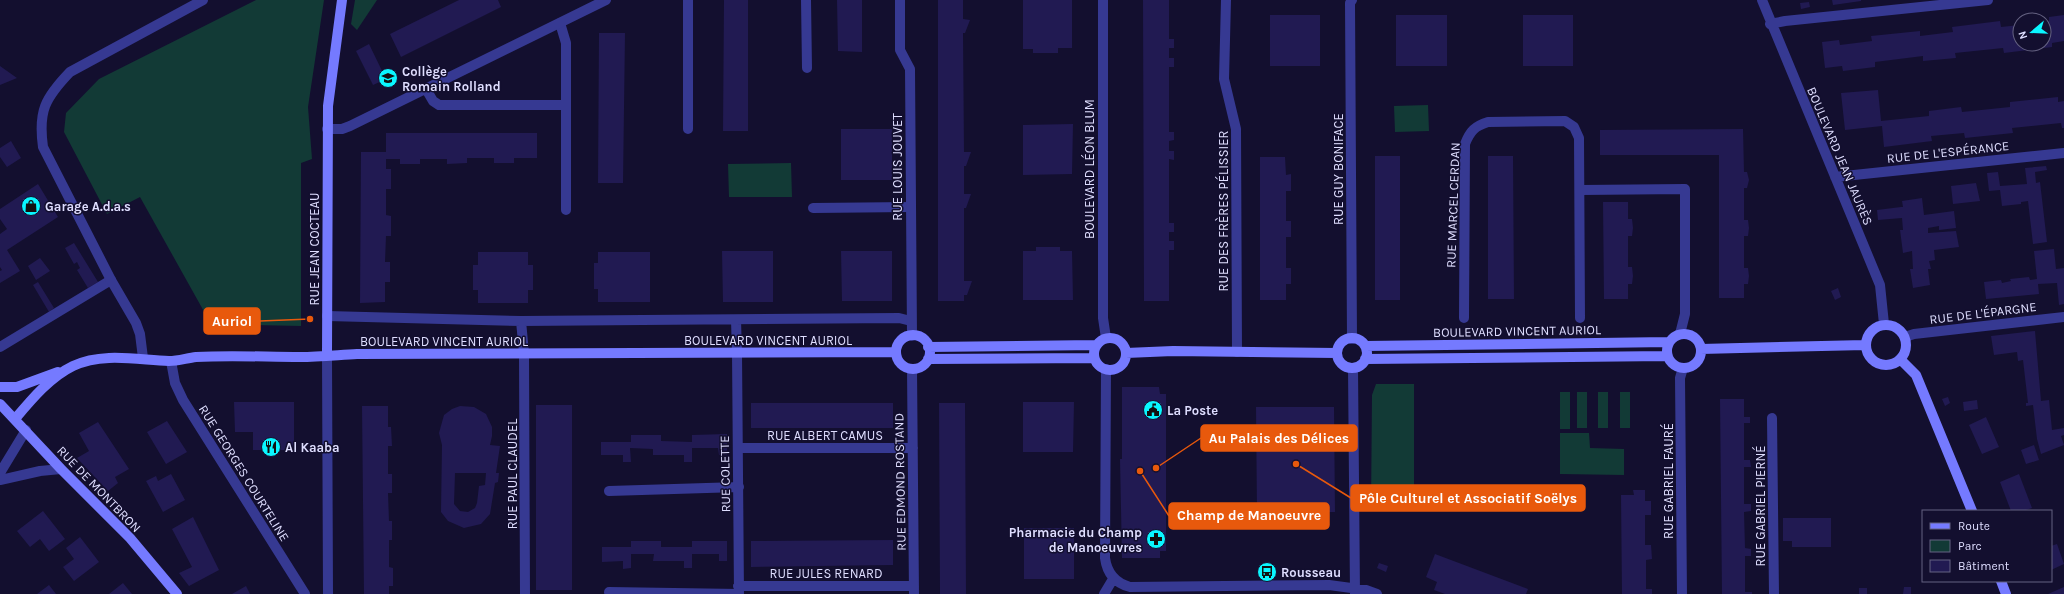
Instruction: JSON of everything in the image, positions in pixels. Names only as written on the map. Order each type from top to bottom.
[{"type":"street","points":[[144,358],[140,334],[136,324],[111,280],[43,147],[40,125],[44,107],[55,88],[70,72],[203,0]]},
{"type":"street","name":"RUE JEAN COCTEAU","points":[[328,594],[327,129],[331,79],[342,0]]},
{"type":"street","points":[[327,129],[342,129],[606,0]]},
{"type":"street","points":[[688,0],[688,129]]},
{"type":"street","points":[[806,0],[807,68]]},
{"type":"street","name":"RUE LOUIS JOUVET","points":[[900,0],[900,50],[910,69],[912,336]]},
{"type":"street","name":"BOULEVARD LÉON BLUM","points":[[1103,0],[1103,318],[1106,338]]},
{"type":"street","name":"RUE DES FRÈRES PÉLISSIER","points":[[1226,0],[1224,79],[1236,129],[1237,352]]},
{"type":"street","name":"RUE GUY BONIFACE","points":[[1352,0],[1350,11],[1352,339]]},
{"type":"street","name":"BOULEVARD JEAN JAURÈS","points":[[1762,0],[1770,24],[1880,285],[1884,324]]},
{"type":"street","points":[[1770,24],[1785,21],[1988,0]]},
{"type":"street","points":[[560,23],[566,43],[566,210]]},
{"type":"street","points":[[426,89],[432,101],[439,105],[566,105]]},
{"type":"street","name":"RUE MARCEL CERDAN","points":[[1464,318],[1465,144],[1469,133],[1477,125],[1488,122],[1565,121],[1574,127],[1579,138],[1581,190],[1580,318]]},
{"type":"street","name":"RUE DE L'ESPÉRANCE","points":[[1835,177],[2064,153]]},
{"type":"street","points":[[1581,190],[1685,189],[1685,314],[1680,334]]},
{"type":"street","points":[[813,208],[910,207]]},
{"type":"street","points":[[0,347],[111,280]]},
{"type":"street","points":[[327,316],[521,321],[899,318],[911,321]]},
{"type":"street","name":"RUE DE L'ÉPARGNE","points":[[1905,337],[1914,334],[2064,317]]},
{"type":"street","name":"RUE COLETTE","points":[[736,320],[739,487],[738,591]]},
{"type":"street","name":"RUE PAUL CLAUDEL","points":[[521,321],[524,353],[525,594]]},
{"type":"street","points":[[1884,324],[1896,327],[1905,337],[1906,349],[1900,359],[1888,365],[1875,362],[1870,358],[1865,345],[1866,339],[1872,329],[1884,324]]},
{"type":"street","points":[[1680,334],[1686,334],[1696,339],[1701,349],[1696,363],[1683,368],[1673,364],[1667,356],[1666,351],[1669,342],[1680,334]]},
{"type":"street","points":[[912,336],[920,337],[928,347],[928,359],[924,365],[912,369],[902,366],[896,357],[899,343],[912,336]]},
{"type":"street","points":[[928,347],[1096,345],[1106,338],[1117,339],[1124,347],[1126,353],[1123,362],[1120,366],[1111,370],[1099,365],[1094,358],[1096,345]]},
{"type":"street","points":[[1347,339],[1352,339],[1360,341],[1364,346],[1365,359],[1360,365],[1353,368],[1342,364],[1337,353],[1340,344],[1347,339]]},
{"type":"street","name":"BOULEVARD VINCENT AURIOL","points":[[1364,346],[1669,342]]},
{"type":"street","points":[[1701,349],[1865,345]]},
{"type":"street","points":[[1126,353],[1173,351],[1337,353]]},
{"type":"street","name":"BOULEVARD VINCENT AURIOL","points":[[15,419],[53,379],[73,366],[119,358],[144,358],[171,361],[196,357],[524,353],[896,352]]},
{"type":"street","name":"BOULEVARD VINCENT AURIOL","points":[[1365,359],[1667,356]]},
{"type":"street","points":[[928,359],[1094,358]]},
{"type":"street","points":[[1900,359],[1916,375],[1972,510]]},
{"type":"street","name":"RUE GEORGES COURTELINE","points":[[171,361],[175,383],[183,400],[305,594]]},
{"type":"street","points":[[0,387],[17,387],[73,366]]},
{"type":"street","points":[[1353,368],[1355,591]]},
{"type":"street","name":"RUE GABRIEL FAURÉ","points":[[1682,594],[1680,378],[1683,368]]},
{"type":"street","name":"RUE EDMOND ROSTAND","points":[[912,369],[914,590]]},
{"type":"street","points":[[1106,369],[1105,558],[1108,570],[1113,579],[1130,587],[1322,585],[1377,594]]},
{"type":"street","name":"RUE DE MONTBRON","points":[[0,404],[61,469],[130,538],[177,594]]},
{"type":"street","name":"RUE GABRIEL PIERNÉ","points":[[1772,418],[1774,594]]},
{"type":"street","points":[[0,473],[26,430]]},
{"type":"street","name":"RUE ALBERT CAMUS","points":[[738,448],[913,448]]},
{"type":"street","points":[[0,480],[40,471],[61,469]]},
{"type":"street","points":[[609,491],[739,487]]},
{"type":"street","points":[[1104,594],[1113,579]]},
{"type":"street","points":[[2001,582],[2006,594]]},
{"type":"street","name":"RUE JULES RENARD","points":[[610,592],[914,590]]},
{"type":"green space","points":[[256,0],[324,0],[308,107],[312,159],[301,163],[301,326],[211,324],[140,197],[107,214],[64,132],[66,113],[99,79]]},
{"type":"green space","points":[[355,0],[377,0],[357,30],[351,24]]},
{"type":"green space","points":[[1428,105],[1429,131],[1395,132],[1394,106]]},
{"type":"green space","points":[[791,163],[792,197],[729,197],[728,164]]},
{"type":"green space","points":[[1376,384],[1414,384],[1414,508],[1371,507],[1372,395]]},
{"type":"green space","points":[[1560,392],[1570,392],[1570,429],[1560,429]]},
{"type":"green space","points":[[1577,392],[1587,392],[1587,428],[1577,428]]},
{"type":"green space","points":[[1598,392],[1608,392],[1608,428],[1598,428]]},
{"type":"green space","points":[[1620,392],[1630,392],[1630,428],[1620,428]]},
{"type":"green space","points":[[1560,433],[1589,433],[1590,448],[1624,449],[1624,475],[1560,474]]},
{"type":"building","points":[[459,0],[498,0],[501,7],[401,57],[390,34]]},
{"type":"building","points":[[724,0],[748,0],[748,131],[723,131]]},
{"type":"building","points":[[837,0],[862,0],[862,52],[838,51]]},
{"type":"building","points":[[938,0],[963,0],[963,19],[970,20],[965,33],[963,33],[964,152],[971,152],[966,166],[964,166],[964,194],[971,194],[966,208],[964,208],[964,281],[972,281],[967,295],[964,295],[964,301],[938,301]]},
{"type":"building","points":[[1023,0],[1072,0],[1072,48],[1058,48],[1058,53],[1033,53],[1033,49],[1023,49]]},
{"type":"building","points":[[1143,0],[1169,0],[1169,39],[1174,39],[1174,48],[1169,48],[1169,58],[1174,58],[1174,67],[1169,67],[1169,132],[1174,132],[1174,140],[1169,141],[1169,151],[1174,151],[1174,160],[1169,159],[1169,223],[1174,223],[1174,232],[1169,232],[1169,241],[1174,241],[1174,250],[1169,250],[1169,301],[1144,301]]},
{"type":"building","points":[[1832,0],[1861,0],[1861,1],[1833,5]]},
{"type":"building","points":[[1809,2],[1810,7],[1801,9],[1800,3]]},
{"type":"building","points":[[1270,15],[1320,15],[1320,66],[1270,66]]},
{"type":"building","points":[[1396,15],[1447,15],[1447,66],[1396,66]]},
{"type":"building","points":[[1523,15],[1573,15],[1573,66],[1523,66]]},
{"type":"building","points":[[2064,15],[2064,41],[2052,43],[2052,17]]},
{"type":"building","points":[[2000,21],[2001,27],[2012,26],[2012,52],[2004,53],[2003,48],[1955,53],[1956,58],[1923,61],[1923,56],[1875,62],[1875,67],[1843,71],[1842,66],[1825,68],[1822,42],[1839,40],[1840,45],[1872,41],[1871,36],[1920,31],[1920,36],[1953,32],[1952,27]]},
{"type":"building","points":[[599,33],[625,33],[623,183],[598,183]]},
{"type":"building","points":[[369,44],[386,79],[373,85],[356,51]]},
{"type":"building","points":[[0,66],[17,78],[0,85]]},
{"type":"building","points":[[1878,90],[1881,121],[1929,116],[1929,111],[1961,107],[1962,112],[2010,107],[2010,102],[2058,97],[2058,102],[2064,101],[2064,128],[2062,128],[2061,123],[2012,128],[2013,133],[1965,138],[1964,133],[1931,136],[1932,141],[1884,147],[1882,126],[1845,130],[1841,93]]},
{"type":"building","points":[[1073,124],[1072,174],[1023,175],[1023,125]]},
{"type":"building","points":[[841,129],[892,129],[892,180],[841,180]]},
{"type":"building","points":[[1743,129],[1744,172],[1747,172],[1749,180],[1747,188],[1744,188],[1744,220],[1748,220],[1749,228],[1748,236],[1744,236],[1744,268],[1748,268],[1748,284],[1744,284],[1744,298],[1719,298],[1719,155],[1600,155],[1600,130]]},
{"type":"building","points":[[386,133],[537,133],[537,158],[514,158],[514,163],[494,163],[494,158],[467,158],[467,163],[447,164],[447,159],[420,159],[420,164],[400,164],[400,159],[386,159],[386,169],[391,169],[391,189],[386,189],[386,215],[391,216],[391,236],[386,236],[385,262],[390,262],[390,282],[385,282],[385,302],[360,303],[361,152],[386,152]]},
{"type":"building","points":[[11,141],[21,158],[7,167],[0,157],[0,148]]},
{"type":"building","points":[[1375,156],[1400,156],[1400,300],[1375,300]]},
{"type":"building","points":[[1488,156],[1513,156],[1514,299],[1488,299]]},
{"type":"building","points":[[1260,157],[1285,157],[1286,175],[1291,174],[1291,191],[1286,191],[1286,221],[1291,221],[1291,237],[1286,237],[1286,268],[1291,268],[1291,284],[1286,284],[1286,300],[1260,300]]},
{"type":"building","points":[[2046,166],[2047,170],[2035,172],[2036,183],[2040,182],[2047,242],[2033,244],[2028,201],[2021,202],[2021,204],[2002,206],[2000,190],[1989,191],[1987,173],[1998,172],[2000,186],[2027,184],[2025,168]]},
{"type":"building","points":[[1976,183],[1980,201],[1953,204],[1951,186]]},
{"type":"building","points":[[38,184],[58,217],[7,250],[20,271],[0,283],[0,271],[2,270],[0,267],[0,234],[7,229],[0,219],[0,209]]},
{"type":"building","points":[[1922,198],[1924,215],[1954,211],[1956,228],[1939,230],[1939,226],[1928,228],[1928,233],[1956,231],[1959,247],[1934,250],[1935,260],[1929,261],[1931,269],[1928,269],[1930,285],[1913,288],[1910,269],[1913,269],[1912,251],[1903,253],[1900,230],[1903,230],[1902,218],[1878,220],[1877,210],[1903,207],[1902,201]]},
{"type":"building","points":[[1603,202],[1628,202],[1628,219],[1632,219],[1633,228],[1632,236],[1628,236],[1628,267],[1632,267],[1633,276],[1632,284],[1628,284],[1628,299],[1604,299]]},
{"type":"building","points":[[74,243],[98,282],[88,288],[77,270],[80,268],[77,262],[74,264],[65,248]]},
{"type":"building","points":[[1036,247],[1060,247],[1060,251],[1072,251],[1073,300],[1023,300],[1023,251],[1036,251]]},
{"type":"building","points":[[2054,249],[2056,269],[2064,268],[2064,304],[2059,305],[2057,283],[2038,284],[2039,294],[1986,299],[1984,282],[2001,280],[2002,283],[2011,281],[2010,279],[2029,277],[2030,280],[2037,279],[2034,251]]},
{"type":"building","points":[[722,251],[773,251],[773,302],[723,302]]},
{"type":"building","points":[[841,251],[892,251],[892,301],[842,301]]},
{"type":"building","points":[[478,252],[528,252],[528,265],[533,265],[533,290],[528,290],[528,303],[478,303],[478,290],[473,290],[473,265],[478,265]]},
{"type":"building","points":[[598,252],[650,252],[650,302],[598,302],[598,289],[594,289],[594,263],[598,263]]},
{"type":"building","points":[[40,258],[50,271],[36,280],[28,266]]},
{"type":"building","points":[[38,282],[54,308],[49,312],[33,285]]},
{"type":"building","points":[[1838,288],[1841,297],[1835,300],[1831,291]]},
{"type":"building","points":[[2035,331],[2041,401],[2049,400],[2052,430],[2064,428],[2064,435],[2061,436],[2064,445],[2041,454],[2037,439],[2033,405],[2026,406],[2026,403],[2028,403],[2023,360],[2018,361],[2017,352],[1994,355],[1991,336]]},
{"type":"building","points":[[1122,387],[1159,387],[1160,394],[1166,394],[1166,551],[1160,551],[1160,558],[1122,558],[1120,459],[1122,459]]},
{"type":"building","points":[[1948,397],[1950,403],[1945,406],[1942,399]]},
{"type":"building","points":[[1720,399],[1744,399],[1744,417],[1750,417],[1750,423],[1744,423],[1744,460],[1750,460],[1751,467],[1744,467],[1744,504],[1751,504],[1751,511],[1744,512],[1745,548],[1751,549],[1751,556],[1745,556],[1745,592],[1752,592],[1752,594],[1722,594]]},
{"type":"building","points":[[1977,400],[1978,409],[1964,411],[1963,402]]},
{"type":"building","points":[[234,402],[294,402],[294,450],[253,450],[253,432],[235,432]]},
{"type":"building","points":[[1023,402],[1074,402],[1073,452],[1023,452]]},
{"type":"building","points":[[751,403],[893,403],[893,428],[751,428]]},
{"type":"building","points":[[939,403],[965,403],[966,594],[940,594]]},
{"type":"building","points":[[536,405],[572,405],[572,590],[536,590]]},
{"type":"building","points":[[362,406],[388,406],[388,427],[391,427],[392,446],[388,446],[388,474],[392,474],[392,493],[388,493],[389,521],[392,521],[392,540],[389,540],[389,567],[393,568],[393,586],[389,586],[389,594],[364,594]]},
{"type":"building","points":[[460,406],[474,407],[486,414],[492,427],[490,445],[500,446],[496,473],[499,473],[498,482],[495,483],[490,514],[481,524],[464,528],[448,521],[441,512],[442,445],[439,433],[444,415],[452,409]],"holes":[[[455,473],[486,473],[485,485],[479,486],[475,508],[468,512],[460,511],[454,504]]]},
{"type":"building","points":[[1256,407],[1334,407],[1335,512],[1257,512]]},
{"type":"building","points":[[1986,417],[1999,447],[1982,454],[1969,425]]},
{"type":"building","points":[[167,421],[187,452],[166,464],[147,432]]},
{"type":"building","points":[[98,422],[129,469],[115,477],[118,483],[108,491],[77,458],[89,451],[79,433]]},
{"type":"building","points":[[727,434],[727,455],[719,455],[718,448],[692,448],[692,462],[684,462],[684,455],[653,455],[653,449],[630,448],[631,462],[623,462],[623,455],[601,455],[601,442],[631,442],[631,435],[661,435],[661,441],[692,442],[692,435]]},
{"type":"building","points":[[2034,445],[2039,460],[2026,464],[2021,450]]},
{"type":"building","points":[[171,474],[185,500],[163,512],[146,481],[156,476],[158,481]]},
{"type":"building","points":[[2019,474],[2032,508],[2026,510],[2011,510],[2000,482]]},
{"type":"building","points":[[1633,490],[1645,490],[1645,501],[1651,501],[1651,515],[1645,515],[1645,545],[1651,545],[1652,559],[1646,560],[1646,589],[1652,589],[1652,594],[1622,594],[1621,495],[1634,495]]},
{"type":"building","points":[[43,511],[65,539],[49,551],[40,539],[30,547],[17,531]]},
{"type":"building","points":[[193,517],[219,570],[189,586],[179,573],[192,567],[172,529]]},
{"type":"building","points":[[1783,518],[1831,518],[1831,547],[1792,547],[1792,541],[1783,541]]},
{"type":"building","points":[[1024,528],[1074,528],[1074,579],[1024,579]]},
{"type":"building","points":[[80,537],[99,562],[74,581],[63,567],[74,559],[66,548]]},
{"type":"building","points":[[893,540],[893,565],[751,567],[751,541]]},
{"type":"building","points":[[631,541],[661,541],[661,547],[692,547],[692,541],[727,541],[727,561],[719,561],[719,554],[692,554],[692,568],[684,568],[684,561],[653,561],[654,554],[631,554],[631,568],[623,569],[623,561],[602,562],[602,547],[631,547]]},
{"type":"building","points":[[2057,544],[2064,564],[2052,570],[2052,546]]},
{"type":"building","points":[[1435,554],[1528,589],[1526,594],[1445,594],[1434,590],[1437,582],[1426,577]]},
{"type":"building","points":[[1379,563],[1388,566],[1386,572],[1377,568]]},
{"type":"building","points":[[123,583],[132,594],[109,594]]},
{"type":"building","points":[[49,585],[56,594],[37,594]]},
{"type":"building","points":[[246,586],[250,594],[232,594]]},
{"type":"building","points":[[1904,587],[1911,587],[1911,594],[1903,594]]},
{"type":"building","points":[[2064,587],[2064,594],[2048,594]]},
{"type":"building","points":[[1859,588],[1867,588],[1867,594],[1859,594]]},
{"type":"place","name":"Collège Romain Rolland","points":[[388,78]]},
{"type":"place","name":"Garage A.d.a.s","points":[[31,206]]},
{"type":"place","name":"Auriol","points":[[310,319]]},
{"type":"place","name":"La Poste","points":[[1153,410]]},
{"type":"place","name":"Al Kaaba","points":[[271,447]]},
{"type":"place","name":"Pôle Culturel et Associatif Soëlys","points":[[1296,464]]},
{"type":"place","name":"Au Palais des Délices","points":[[1156,468]]},
{"type":"place","name":"Champ de Manoeuvre","points":[[1140,471]]},
{"type":"place","name":"Pharmacie du Champ de Manoeuvres","points":[[1156,539]]},
{"type":"place","name":"Rousseau","points":[[1267,572]]}]
